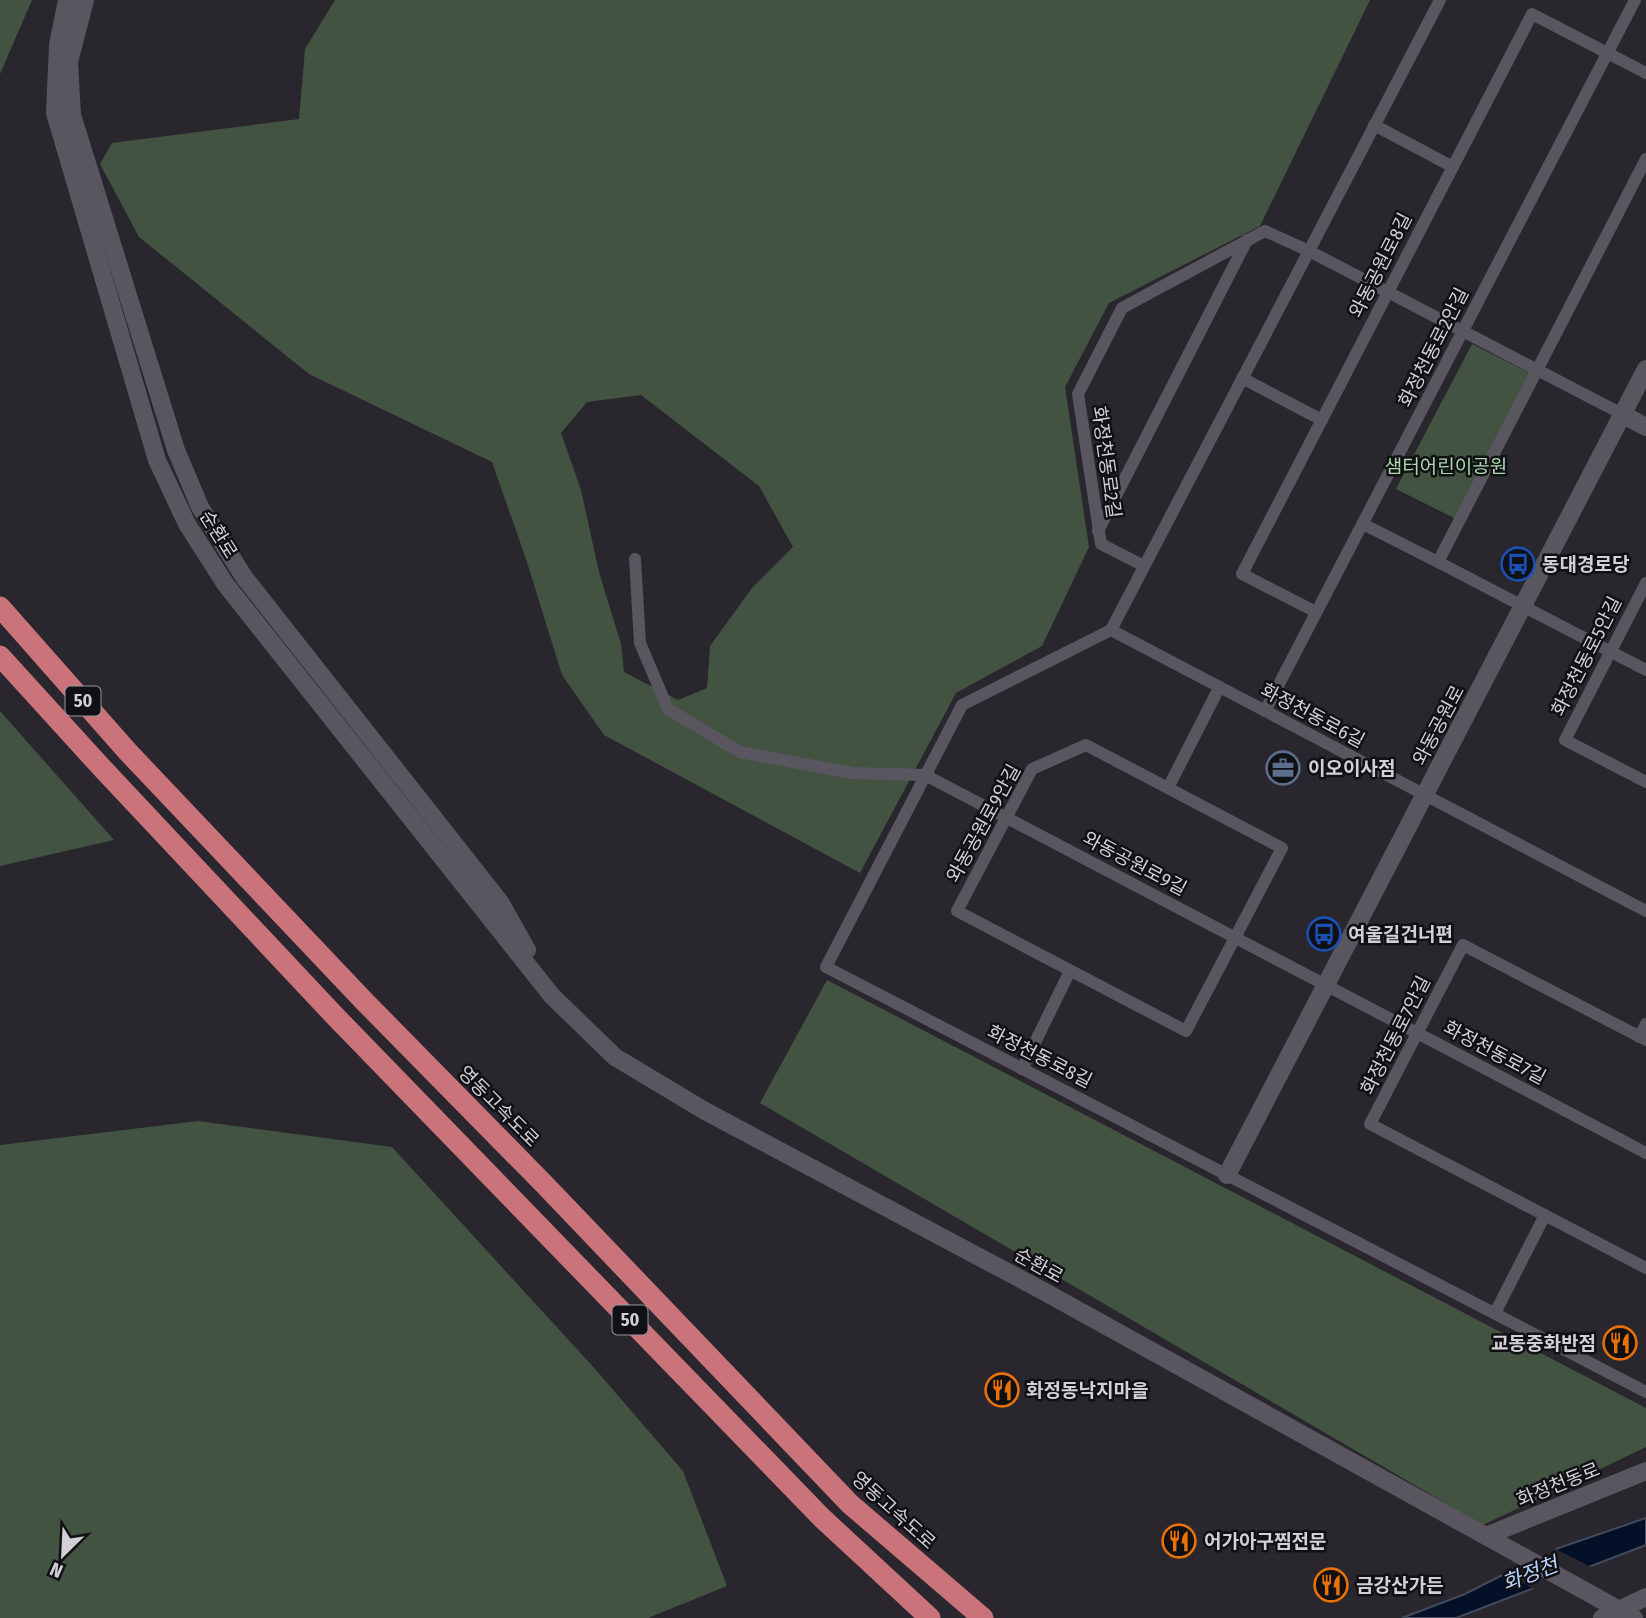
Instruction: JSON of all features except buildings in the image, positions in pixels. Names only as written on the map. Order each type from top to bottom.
[{"type":"highway","name":"영동고속도로","points":[[0,607],[128,752],[364,1001],[850,1504],[983,1618]]},
{"type":"highway","name":"50","points":[[0,656],[438,1122],[822,1518],[930,1618]]},
{"type":"main road","name":"순환로","points":[[67,0],[58,45],[55,113],[157,460],[187,524],[226,585],[552,996],[615,1057],[705,1111],[973,1253],[1626,1614]]},
{"type":"main road","name":"순환로","points":[[85,0],[69,62],[72,116],[176,450],[200,507],[244,577],[500,902],[552,996]]},
{"type":"main road","name":"와동공원로","points":[[1227,1175],[1646,369]]},
{"type":"main road","points":[[1622,414],[1646,427]]},
{"type":"main road","name":"화정천동로","points":[[1486,1536],[1646,1471]]},
{"type":"main road","points":[[1602,1618],[1626,1614],[1646,1597]]},
{"type":"street","points":[[1111,631],[1440,0]]},
{"type":"street","name":"화정천동로2안길","points":[[1265,711],[1635,0]]},
{"type":"street","name":"와동공원로8길","points":[[1317,612],[1242,574],[1532,14],[1646,73]]},
{"type":"street","points":[[1374,125],[1453,167]]},
{"type":"street","points":[[1438,562],[1537,370],[1640,185],[1646,159]]},
{"type":"street","name":"화정천동로2길","points":[[1098,531],[1078,394],[1122,308],[1265,231],[1309,251]]},
{"type":"street","name":"화정천동로2길","points":[[1098,531],[1247,240]]},
{"type":"street","points":[[1309,251],[1622,414]]},
{"type":"street","points":[[1242,378],[1322,420]]},
{"type":"street","points":[[1363,524],[1646,670]]},
{"type":"street","points":[[1098,531],[1101,544],[1144,566]]},
{"type":"street","points":[[635,559],[640,643],[668,709],[740,752],[852,773],[925,775]]},
{"type":"street","name":"화정천동로5안길","points":[[1646,583],[1565,740],[1646,782]]},
{"type":"street","name":"화정천동로8길","points":[[1111,631],[961,705],[826,967],[1646,1392]]},
{"type":"street","name":"화정천동로6길","points":[[1111,631],[1646,911]]},
{"type":"street","points":[[1168,788],[1219,688]]},
{"type":"street","name":"와동공원로9안길","points":[[1086,745],[1168,788],[1282,848],[1186,1031],[957,911],[1032,769],[1086,745]]},
{"type":"street","name":"와동공원로9길","points":[[925,775],[1326,985]]},
{"type":"street","name":"화정천동로7안길","points":[[1643,1038],[1463,945],[1370,1124],[1646,1268]]},
{"type":"street","points":[[1022,1069],[1070,971]]},
{"type":"street","name":"화정천동로7길","points":[[1326,985],[1646,1153]]},
{"type":"street","points":[[1643,1038],[1646,1024]]},
{"type":"street","points":[[1495,1313],[1545,1215]]},
{"type":"green space","points":[[0,0],[32,0],[0,74]]},
{"type":"green space","points":[[335,0],[1370,0],[1260,226],[1109,303],[1065,387],[1089,547],[1042,646],[956,693],[860,873],[604,735],[562,675],[492,462],[309,374],[139,237],[100,164],[112,143],[299,119],[305,49]],"holes":[[[641,395],[759,486],[793,547],[752,588],[710,646],[707,688],[678,700],[624,672],[621,644],[599,572],[581,490],[561,433],[587,402]]]},
{"type":"green space","name":"샘터어린이공원","points":[[1472,344],[1532,374],[1456,519],[1396,489]]},
{"type":"green space","points":[[0,711],[114,840],[0,866]]},
{"type":"green space","points":[[827,980],[1646,1408],[1646,1447],[1483,1525],[760,1103]]},
{"type":"green space","points":[[198,1121],[392,1147],[596,1370],[683,1471],[727,1586],[648,1618],[0,1618],[0,1145]]},
{"type":"water","name":"화정천","points":[[1646,1518],[1646,1545],[1456,1618],[1402,1618],[1465,1594],[1550,1551]]},
{"type":"pier","points":[[1552,1547],[1595,1569],[1537,1591],[1502,1571]]},
{"type":"place","name":"동대경로당","points":[[1518,564]]},
{"type":"place","name":"이오이사점","points":[[1283,768]]},
{"type":"place","name":"여울길건너편","points":[[1324,934]]},
{"type":"place","name":"교동중화반점","points":[[1620,1343]]},
{"type":"place","name":"화정동낙지마을","points":[[1002,1390]]},
{"type":"place","name":"어가아구찜전문","points":[[1179,1541]]},
{"type":"place","name":"금강산가든","points":[[1331,1585]]}]
